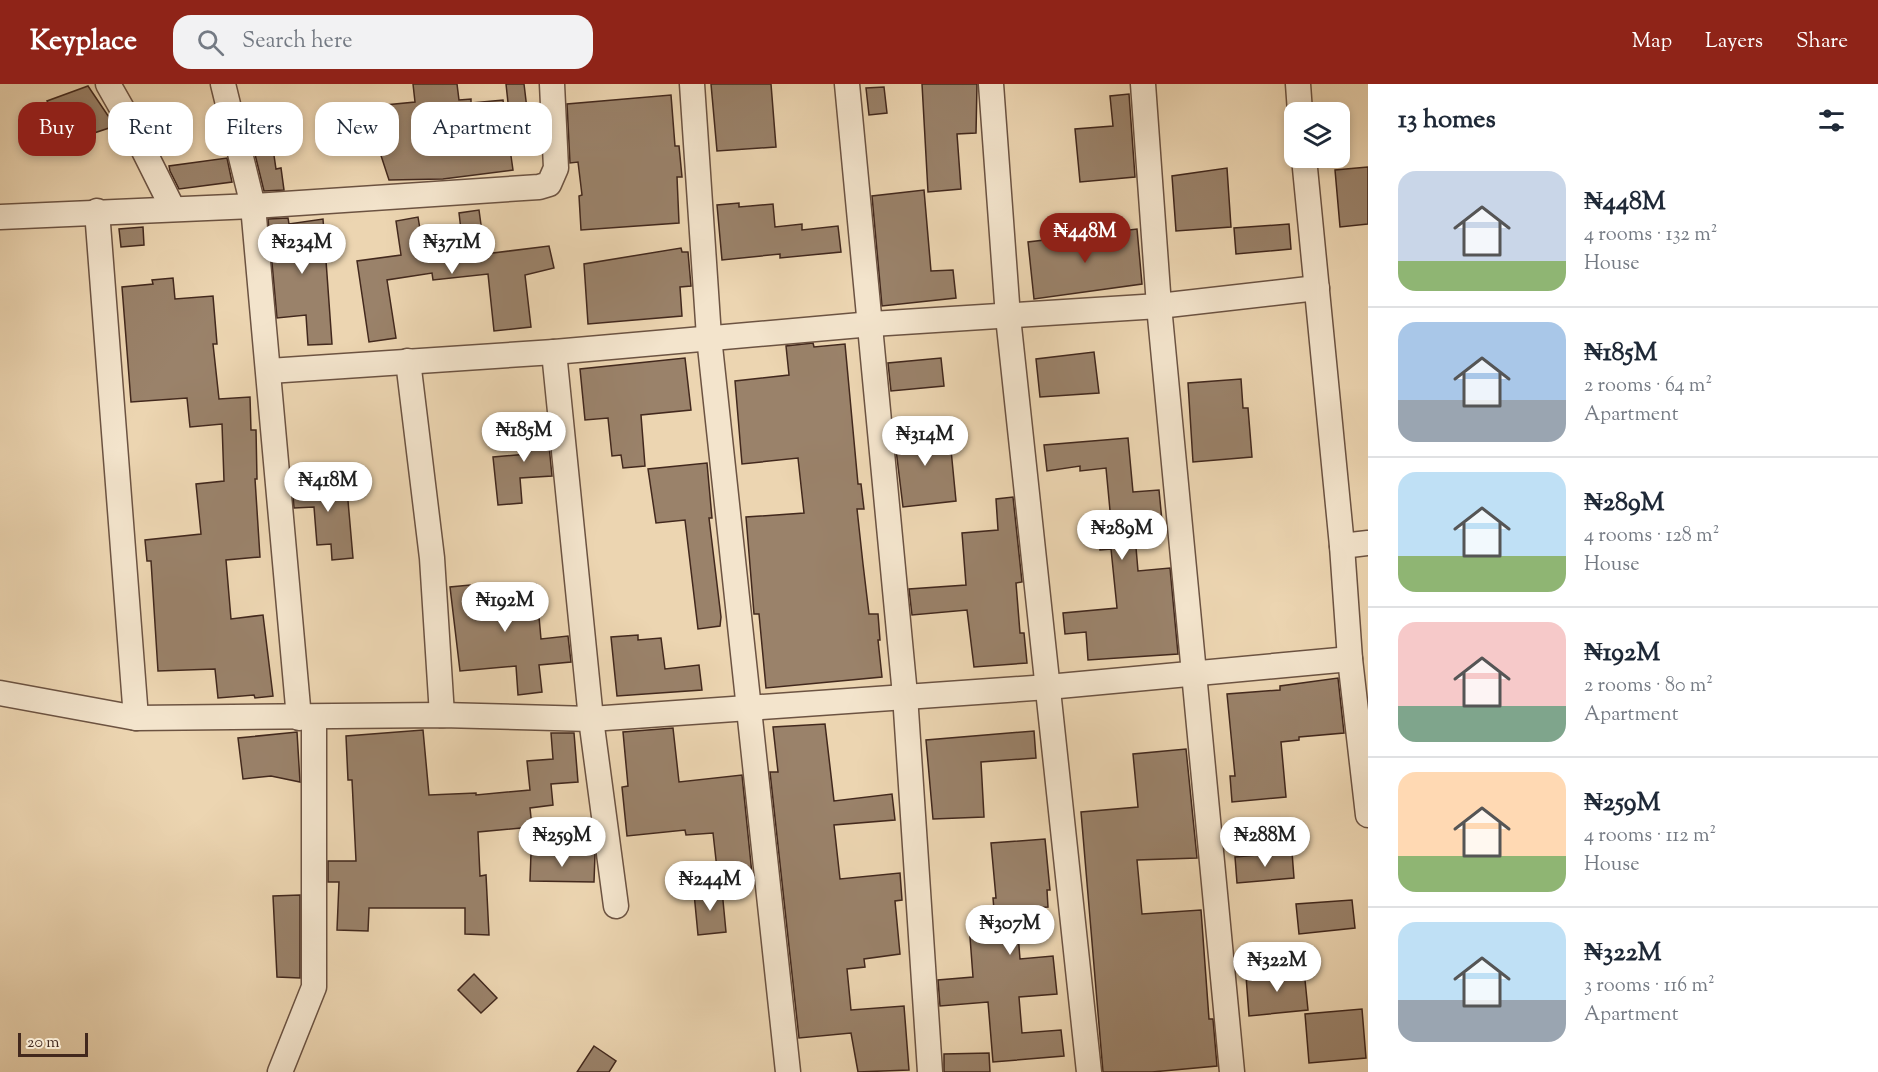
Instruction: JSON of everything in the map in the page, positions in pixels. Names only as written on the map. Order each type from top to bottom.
[{"type":"street","points":[[108,84],[172,207]]},
{"type":"street","points":[[223,84],[253,206],[307,718],[314,987],[280,1072]]},
{"type":"street","points":[[0,217],[172,207],[253,206],[519,190],[549,184],[556,168],[552,84]]},
{"type":"street","points":[[692,84],[709,337],[747,708],[788,1072]]},
{"type":"street","points":[[848,84],[905,695],[930,1072]]},
{"type":"street","points":[[991,84],[1008,317],[1089,1072]]},
{"type":"street","points":[[1143,84],[1159,306],[1232,1072]]},
{"type":"street","points":[[1298,84],[1299,102]]},
{"type":"street","points":[[1305,168],[1342,546],[1350,659],[1363,715],[1368,815]]},
{"type":"street","points":[[97,211],[136,718]]},
{"type":"street","points":[[269,371],[554,352],[872,324],[1159,306],[1317,288]]},
{"type":"street","points":[[554,352],[591,719],[616,906]]},
{"type":"street","points":[[408,361],[432,558],[442,715]]},
{"type":"street","points":[[1342,546],[1368,543]]},
{"type":"street","points":[[0,693],[136,718],[442,715],[591,719],[905,695],[1048,687],[1350,659]]},
{"type":"building","points":[[413,84],[457,84],[459,100],[471,99],[471,102],[415,102]]},
{"type":"building","points":[[506,84],[524,84],[526,102],[508,102]]},
{"type":"building","points":[[711,84],[771,84],[776,147],[717,151]]},
{"type":"building","points":[[922,84],[977,84],[976,133],[957,134],[961,189],[928,192]]},
{"type":"building","points":[[88,86],[108,116],[108,128],[96,132],[96,102],[47,101]]},
{"type":"building","points":[[884,87],[887,113],[869,115],[866,88]]},
{"type":"building","points":[[1129,94],[1135,177],[1080,182],[1075,129],[1113,126],[1110,96]]},
{"type":"building","points":[[671,95],[675,146],[679,146],[682,177],[677,177],[679,223],[581,230],[579,196],[582,195],[578,162],[570,163],[567,104]]},
{"type":"building","points":[[411,102],[411,156],[511,156],[513,170],[443,179],[389,180],[381,156],[399,156],[399,104]]},
{"type":"building","points":[[255,156],[274,156],[276,169],[281,168],[284,190],[264,191]]},
{"type":"building","points":[[227,158],[232,182],[179,189],[169,166]]},
{"type":"building","points":[[1368,167],[1368,224],[1340,227],[1335,170]]},
{"type":"building","points":[[1227,168],[1231,227],[1176,231],[1172,176]]},
{"type":"building","points":[[924,190],[931,271],[953,270],[956,298],[882,306],[872,196]]},
{"type":"building","points":[[739,203],[739,207],[773,204],[775,227],[802,224],[802,230],[838,226],[841,252],[780,258],[780,254],[722,260],[717,205]]},
{"type":"building","points":[[479,210],[485,254],[549,246],[554,268],[525,275],[531,327],[494,331],[488,274],[433,280],[432,273],[387,280],[396,338],[369,342],[357,261],[401,255],[396,221],[418,217],[424,253],[463,247],[459,213]]},
{"type":"building","points":[[288,218],[289,224],[323,219],[332,344],[308,345],[306,315],[277,318],[268,219]]},
{"type":"building","points":[[1289,224],[1291,249],[1236,254],[1234,228]]},
{"type":"building","points":[[143,227],[144,245],[121,247],[119,229]]},
{"type":"building","points":[[1137,229],[1142,284],[1034,299],[1028,242]]},
{"type":"building","points":[[681,248],[682,252],[688,252],[691,286],[680,287],[682,316],[588,324],[584,264]]},
{"type":"building","points":[[173,278],[175,299],[213,296],[217,344],[213,344],[219,399],[250,397],[251,430],[256,430],[257,479],[255,479],[260,557],[226,560],[231,619],[263,615],[273,696],[218,698],[215,669],[158,671],[151,561],[147,561],[145,540],[201,534],[196,484],[224,481],[222,424],[190,427],[187,398],[131,402],[122,287],[153,284],[152,280]]},
{"type":"building","points":[[813,343],[814,347],[845,344],[858,484],[861,484],[864,509],[857,509],[863,564],[869,614],[878,614],[882,677],[766,688],[759,614],[754,614],[746,517],[804,513],[798,458],[742,464],[735,381],[789,375],[786,346]]},
{"type":"building","points":[[1094,352],[1099,393],[1040,397],[1036,359]]},
{"type":"building","points":[[685,358],[691,410],[641,415],[645,466],[623,468],[621,455],[612,456],[608,418],[585,420],[580,369]]},
{"type":"building","points":[[941,358],[944,386],[891,391],[888,363]]},
{"type":"building","points":[[1241,379],[1243,408],[1248,408],[1252,457],[1193,462],[1188,383]]},
{"type":"building","points":[[546,415],[552,476],[520,478],[522,503],[498,505],[493,457],[528,454],[526,416]]},
{"type":"building","points":[[949,429],[956,501],[903,507],[894,433]]},
{"type":"building","points":[[1128,438],[1133,492],[1159,490],[1162,521],[1134,524],[1138,571],[1170,568],[1178,654],[1088,660],[1086,632],[1065,634],[1063,613],[1117,608],[1111,549],[1100,550],[1098,523],[1111,521],[1106,468],[1080,471],[1080,466],[1047,471],[1044,445]]},
{"type":"building","points":[[707,463],[712,518],[709,518],[721,617],[720,626],[698,629],[685,520],[656,523],[648,469]]},
{"type":"building","points":[[346,478],[353,558],[332,560],[331,544],[317,545],[314,507],[294,508],[292,482]]},
{"type":"building","points":[[1013,497],[1022,582],[1016,583],[1020,633],[1024,633],[1027,663],[974,667],[967,610],[912,615],[909,589],[966,585],[962,533],[998,530],[996,499]]},
{"type":"building","points":[[536,584],[541,639],[568,636],[571,662],[539,665],[542,692],[518,695],[516,666],[460,671],[450,587],[470,585],[470,590]]},
{"type":"building","points":[[638,635],[638,640],[661,638],[665,669],[699,665],[702,690],[617,696],[611,637]]},
{"type":"building","points":[[1338,678],[1344,733],[1299,737],[1299,740],[1281,742],[1286,797],[1232,802],[1230,776],[1235,776],[1227,694],[1280,690],[1280,686]]},
{"type":"building","points":[[825,724],[834,801],[892,794],[895,820],[834,825],[840,879],[900,873],[902,900],[895,901],[900,954],[864,959],[865,967],[847,969],[851,1010],[904,1006],[909,1070],[858,1072],[851,1033],[799,1038],[770,772],[778,772],[773,727]]},
{"type":"building","points":[[673,728],[679,782],[742,775],[753,884],[719,887],[713,833],[686,835],[685,830],[627,836],[622,787],[628,786],[623,732]]},
{"type":"building","points":[[423,730],[429,795],[476,793],[476,795],[530,790],[527,761],[553,759],[551,733],[574,733],[578,782],[551,784],[553,805],[530,808],[532,827],[478,832],[480,876],[486,875],[489,935],[465,934],[465,908],[369,908],[368,931],[337,930],[339,882],[328,882],[328,861],[356,861],[352,780],[348,780],[346,736]]},
{"type":"building","points":[[1034,731],[1036,758],[981,762],[984,817],[933,819],[926,740]]},
{"type":"building","points":[[297,732],[300,782],[271,776],[243,779],[238,738]]},
{"type":"building","points":[[1186,749],[1197,858],[1137,860],[1142,914],[1201,910],[1209,1019],[1213,1019],[1217,1066],[1152,1072],[1103,1072],[1081,812],[1138,807],[1133,754]]},
{"type":"building","points":[[1045,839],[1050,890],[1047,890],[1048,907],[1016,909],[1020,959],[1053,956],[1057,994],[1019,997],[1022,1033],[1061,1030],[1064,1056],[993,1062],[988,1002],[940,1006],[938,980],[973,977],[969,924],[995,922],[993,898],[996,898],[991,843]]},
{"type":"building","points":[[1292,852],[1294,878],[1237,883],[1235,857]]},
{"type":"building","points":[[531,853],[595,854],[594,882],[530,881]]},
{"type":"building","points":[[722,890],[726,932],[698,935],[694,893]]},
{"type":"building","points":[[300,895],[300,978],[277,977],[273,896]]},
{"type":"building","points":[[1352,900],[1355,928],[1299,934],[1296,904]]},
{"type":"building","points":[[1304,970],[1308,1010],[1249,1016],[1246,976]]},
{"type":"building","points":[[474,974],[497,998],[481,1013],[458,990]]},
{"type":"building","points":[[1362,1009],[1366,1058],[1309,1063],[1305,1014]]},
{"type":"building","points":[[594,1046],[616,1061],[609,1072],[577,1072]]},
{"type":"building","points":[[989,1053],[990,1072],[944,1072],[944,1054]]}]
